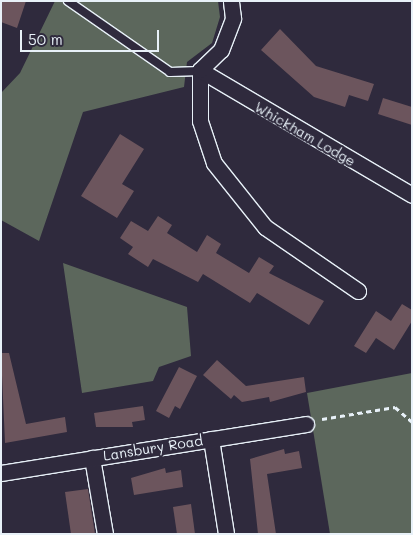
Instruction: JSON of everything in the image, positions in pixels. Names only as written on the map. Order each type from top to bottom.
[{"type":"street","points":[[231,1],[233,18],[222,50],[200,70],[200,121],[214,164],[265,227],[358,292]]},
{"type":"street","name":"Whickham Lodge","points":[[200,70],[412,195]]},
{"type":"street","name":"Lansbury Road","points":[[1,473],[306,424]]},
{"type":"street","points":[[211,439],[226,534]]},
{"type":"street","points":[[92,458],[105,534]]},
{"type":"lane","points":[[68,1],[170,72],[200,70]]},
{"type":"path","points":[[306,424],[395,407],[412,422]]},
{"type":"green space","points":[[55,1],[218,1],[220,17],[212,43],[187,62],[184,87],[83,112],[39,241],[1,220],[1,93],[20,73]]},
{"type":"green space","points":[[63,263],[187,307],[191,356],[159,367],[153,381],[82,393]]},
{"type":"green space","points":[[412,373],[412,534],[330,534],[307,393]]},
{"type":"building","points":[[1,1],[26,1],[17,28],[1,22]]},
{"type":"building","points":[[280,29],[316,66],[374,84],[368,101],[349,95],[345,107],[314,97],[261,50]]},
{"type":"building","points":[[383,98],[412,107],[412,125],[378,114]]},
{"type":"building","points":[[120,134],[144,149],[122,184],[134,191],[117,218],[81,196]]},
{"type":"building","points":[[158,216],[172,225],[167,233],[197,252],[207,235],[221,244],[216,253],[249,273],[259,257],[274,266],[269,273],[324,301],[309,325],[257,293],[250,303],[203,274],[198,282],[153,259],[148,267],[128,254],[133,247],[120,238],[131,221],[148,231]]},
{"type":"building","points":[[402,304],[412,310],[412,321],[394,350],[376,338],[366,353],[354,346],[376,311],[391,321]]},
{"type":"building","points":[[1,353],[9,353],[26,424],[65,417],[67,432],[5,443]]},
{"type":"building","points":[[217,360],[246,386],[304,377],[306,392],[270,402],[269,397],[242,402],[234,395],[231,399],[203,375]]},
{"type":"building","points":[[179,367],[197,376],[180,409],[175,406],[169,418],[156,411]]},
{"type":"building","points":[[143,406],[145,420],[132,422],[133,427],[96,427],[94,413]]},
{"type":"building","points":[[284,449],[285,454],[299,451],[302,468],[267,474],[276,534],[258,534],[250,459]]},
{"type":"building","points":[[165,468],[166,473],[181,470],[183,487],[134,495],[131,478]]},
{"type":"building","points":[[88,489],[95,534],[71,534],[65,492]]},
{"type":"building","points":[[191,504],[195,534],[177,534],[173,507]]}]
